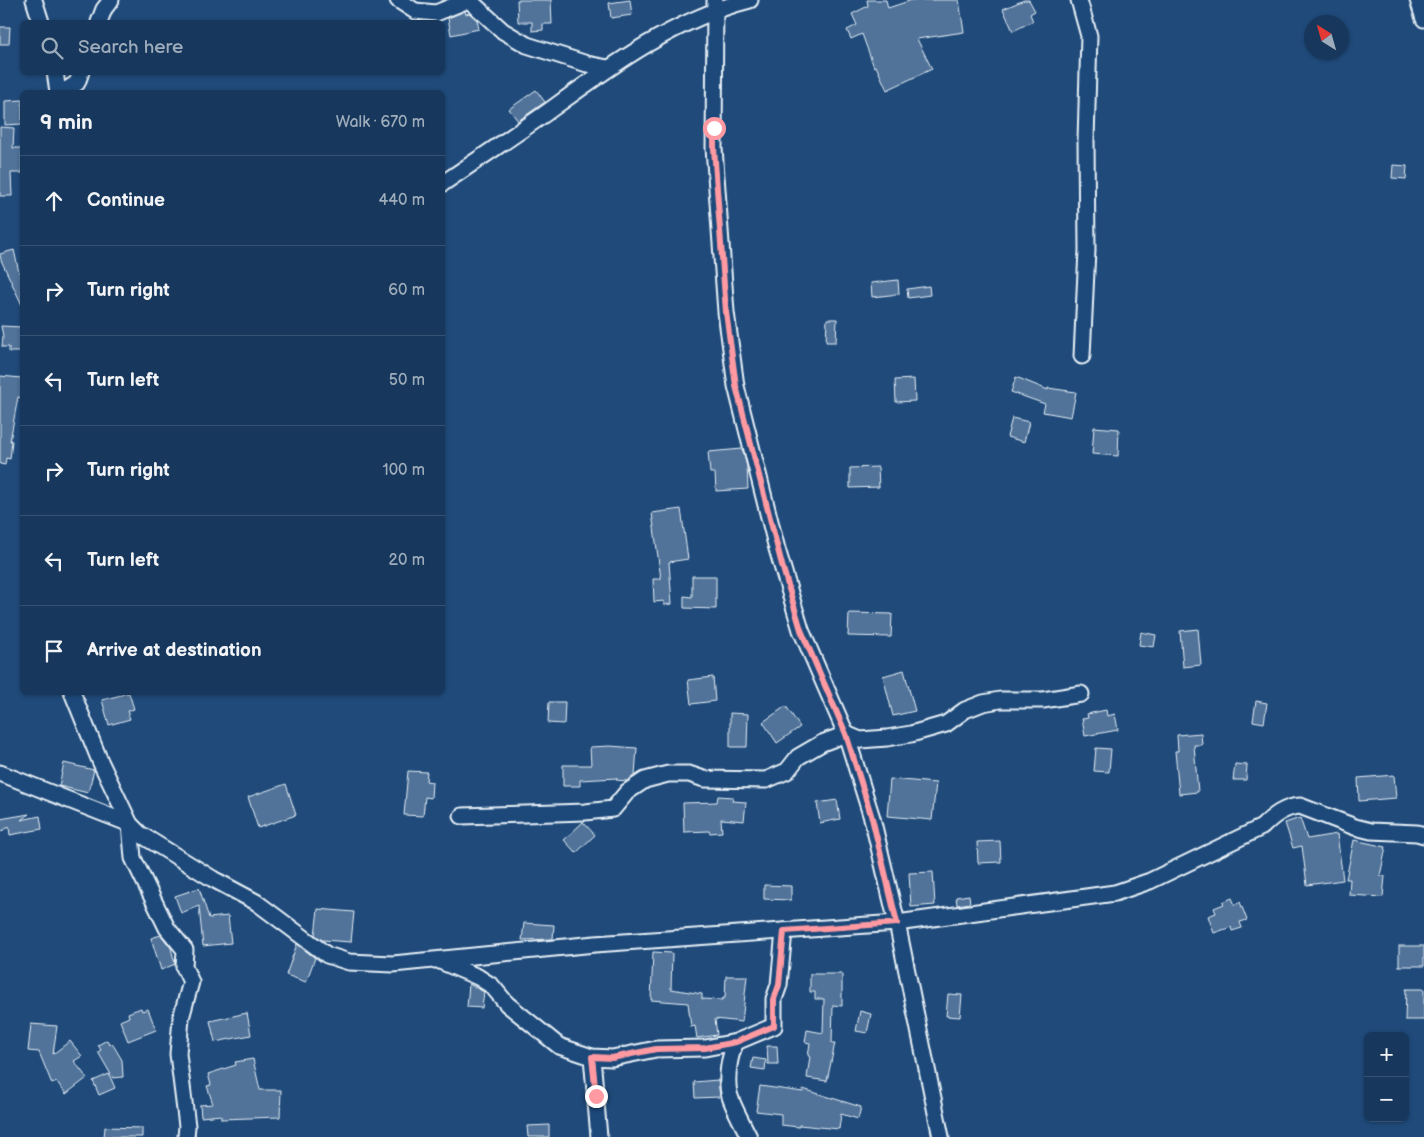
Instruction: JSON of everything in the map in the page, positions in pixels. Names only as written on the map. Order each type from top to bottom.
[{"type":"street","points":[[34,0],[40,20]]},
{"type":"street","points":[[100,20],[104,9],[111,0]]},
{"type":"street","points":[[398,0],[415,11],[436,12],[468,0],[503,31],[527,45],[586,64],[608,68]]},
{"type":"street","points":[[445,182],[608,68],[715,5],[750,0]]},
{"type":"street","points":[[1079,0],[1089,36],[1086,140],[1087,250],[1082,356]]},
{"type":"street","points":[[1418,0],[1424,19]]},
{"type":"street","points":[[715,5],[714,148],[726,312],[736,386],[777,548],[801,630],[846,734],[872,818],[897,923],[941,1137]]},
{"type":"street","points":[[55,75],[58,90]]},
{"type":"street","points":[[67,90],[77,83],[80,75]]},
{"type":"street","points":[[462,816],[585,812],[613,809],[627,792],[645,780],[668,774],[689,774],[704,779],[766,780],[787,772],[798,757],[846,734],[860,740],[911,734],[946,724],[965,710],[983,703],[1000,700],[1043,700],[1082,694]]},
{"type":"street","points":[[73,695],[100,761],[130,824],[140,834],[213,880],[256,902],[327,955],[349,962],[384,963],[439,960],[595,944],[897,923],[1114,892],[1150,881],[1262,827],[1272,817],[1291,806],[1300,806],[1355,827],[1424,835]]},
{"type":"street","points":[[0,773],[130,824]]},
{"type":"street","points":[[130,824],[133,858],[167,928],[185,950],[184,967],[191,982],[181,1018],[178,1054],[188,1126],[186,1137]]},
{"type":"street","points":[[439,960],[478,977],[492,986],[506,1004],[558,1046],[592,1057],[612,1058],[656,1049],[705,1048],[736,1042],[774,1026],[774,999],[779,985],[784,931]]},
{"type":"street","points":[[736,1042],[729,1075],[730,1094],[749,1137]]},
{"type":"street","points":[[592,1057],[599,1137]]},
{"type":"building","points":[[517,0],[551,0],[552,24],[543,24],[543,30],[532,31],[532,22],[518,22]]},
{"type":"building","points":[[630,0],[632,15],[611,18],[609,3]]},
{"type":"building","points":[[867,0],[886,0],[888,8],[912,0],[959,0],[964,32],[917,39],[932,69],[887,90],[876,66],[874,67],[862,34],[851,39],[847,30],[857,25],[852,14],[868,6]]},
{"type":"building","points":[[1024,0],[1029,0],[1035,11],[1030,14],[1033,21],[1013,31],[1003,9]]},
{"type":"building","points":[[465,11],[466,14],[469,13],[477,20],[479,29],[451,35],[448,18]]},
{"type":"building","points":[[0,27],[10,27],[9,44],[0,44]]},
{"type":"building","points":[[536,90],[545,102],[518,121],[509,109]]},
{"type":"building","points":[[20,100],[20,124],[5,125],[5,101]]},
{"type":"building","points":[[0,127],[14,128],[13,148],[20,148],[20,173],[11,173],[12,196],[0,196]]},
{"type":"building","points":[[1393,165],[1407,166],[1406,179],[1392,178]]},
{"type":"building","points":[[14,250],[20,277],[20,301],[1,260],[0,254]]},
{"type":"building","points":[[898,280],[899,294],[872,297],[871,283]]},
{"type":"building","points":[[929,286],[930,295],[908,298],[907,289]]},
{"type":"building","points":[[827,319],[837,319],[836,342],[826,342]]},
{"type":"building","points":[[1,326],[20,327],[20,352],[9,352],[9,347],[2,347],[3,336]]},
{"type":"building","points":[[0,376],[20,378],[20,398],[18,397],[10,441],[12,441],[10,459],[6,458],[5,465],[0,464]]},
{"type":"building","points":[[1016,377],[1048,390],[1048,388],[1076,392],[1071,417],[1043,412],[1045,404],[1011,392]]},
{"type":"building","points":[[914,379],[915,401],[896,402],[895,380]]},
{"type":"building","points":[[1012,418],[1029,422],[1024,442],[1007,437]]},
{"type":"building","points":[[1094,427],[1119,429],[1118,456],[1092,454]]},
{"type":"building","points":[[742,449],[747,466],[748,489],[716,491],[715,473],[710,473],[708,452]]},
{"type":"building","points":[[878,467],[879,487],[850,488],[850,468]]},
{"type":"building","points":[[681,509],[688,559],[669,562],[672,604],[664,605],[664,601],[654,602],[653,579],[661,579],[652,513]]},
{"type":"building","points":[[692,576],[716,576],[716,609],[684,608],[684,596],[692,597]]},
{"type":"building","points":[[849,613],[892,614],[891,637],[848,636]]},
{"type":"building","points":[[1198,629],[1201,665],[1183,667],[1180,631]]},
{"type":"building","points":[[1141,632],[1156,635],[1154,647],[1139,645]]},
{"type":"building","points":[[904,670],[915,711],[893,716],[883,676]]},
{"type":"building","points":[[713,677],[715,701],[691,704],[688,680]]},
{"type":"building","points":[[130,695],[134,709],[127,711],[130,719],[109,725],[102,700]]},
{"type":"building","points":[[1256,701],[1267,703],[1264,723],[1253,721]]},
{"type":"building","points":[[549,702],[565,702],[564,724],[548,723]]},
{"type":"building","points":[[786,706],[800,727],[777,743],[763,722]]},
{"type":"building","points":[[1106,710],[1107,716],[1115,714],[1118,730],[1085,736],[1082,719],[1088,718],[1087,714]]},
{"type":"building","points":[[730,713],[748,714],[747,747],[730,747]]},
{"type":"building","points":[[1201,733],[1202,745],[1194,745],[1198,792],[1179,794],[1175,751],[1178,751],[1177,735]]},
{"type":"building","points":[[590,747],[637,748],[635,775],[627,781],[616,780],[617,778],[580,780],[580,786],[563,786],[563,765],[591,765]]},
{"type":"building","points":[[1096,748],[1111,749],[1109,772],[1094,771]]},
{"type":"building","points":[[64,763],[94,770],[88,793],[59,786]]},
{"type":"building","points":[[1235,764],[1247,765],[1246,780],[1233,780]]},
{"type":"building","points":[[408,771],[427,772],[426,781],[432,782],[431,798],[425,797],[423,816],[404,815]]},
{"type":"building","points":[[1394,775],[1396,798],[1359,801],[1358,778]]},
{"type":"building","points":[[890,779],[936,783],[932,820],[887,816]]},
{"type":"building","points":[[286,784],[296,815],[258,828],[248,797]]},
{"type":"building","points":[[718,796],[733,797],[732,801],[746,802],[744,821],[721,819],[722,832],[684,832],[683,803],[717,802]]},
{"type":"building","points":[[837,800],[840,819],[820,823],[817,803]]},
{"type":"building","points":[[29,814],[21,820],[40,816],[42,829],[10,835],[9,827],[0,832],[0,819]]},
{"type":"building","points":[[1300,818],[1307,839],[1337,834],[1343,880],[1307,885],[1302,846],[1293,848],[1285,823]]},
{"type":"building","points":[[583,822],[595,835],[576,853],[564,840]]},
{"type":"building","points":[[1354,840],[1386,847],[1380,876],[1385,876],[1383,897],[1349,895],[1350,879],[1346,879]]},
{"type":"building","points":[[1000,841],[1001,862],[978,863],[977,842]]},
{"type":"building","points":[[933,872],[935,905],[911,907],[909,873]]},
{"type":"building","points":[[764,885],[791,886],[791,900],[764,899]]},
{"type":"building","points":[[199,888],[209,918],[228,916],[231,943],[203,946],[199,906],[181,913],[175,896]]},
{"type":"building","points":[[969,895],[970,903],[957,905],[956,897]]},
{"type":"building","points":[[1232,898],[1235,905],[1240,902],[1247,920],[1240,922],[1242,928],[1232,931],[1231,927],[1214,933],[1208,916],[1216,913],[1214,908]]},
{"type":"building","points":[[318,909],[354,912],[351,942],[322,940],[315,935]]},
{"type":"building","points":[[524,923],[554,925],[553,939],[522,940]]},
{"type":"building","points":[[161,935],[171,948],[175,964],[161,970],[151,938]]},
{"type":"building","points":[[297,944],[315,958],[306,982],[286,975]]},
{"type":"building","points":[[1399,946],[1424,946],[1424,966],[1399,966]]},
{"type":"building","points":[[653,952],[672,953],[671,989],[702,994],[702,999],[722,1000],[725,998],[726,976],[747,976],[742,1022],[715,1019],[717,1035],[697,1038],[695,1026],[691,1027],[688,1003],[651,1000]]},
{"type":"building","points":[[810,974],[842,974],[842,1006],[833,1005],[832,1043],[835,1043],[827,1081],[807,1078],[810,1043],[805,1042],[807,1030],[823,1033],[824,999],[815,999],[815,992],[810,992]]},
{"type":"building","points":[[469,984],[484,992],[482,1008],[467,1007]]},
{"type":"building","points":[[1406,989],[1424,989],[1424,1020],[1405,1020]]},
{"type":"building","points":[[948,994],[962,995],[960,1017],[946,1016]]},
{"type":"building","points":[[141,1008],[142,1011],[148,1009],[156,1030],[128,1041],[120,1021],[129,1017],[128,1013]]},
{"type":"building","points":[[860,1011],[871,1014],[867,1033],[856,1031]]},
{"type":"building","points":[[247,1013],[251,1035],[215,1042],[210,1021]]},
{"type":"building","points":[[31,1024],[57,1026],[53,1054],[70,1041],[82,1056],[74,1061],[87,1078],[66,1094],[57,1082],[52,1084],[39,1052],[28,1051]]},
{"type":"building","points":[[107,1040],[110,1045],[112,1043],[122,1060],[123,1077],[113,1078],[98,1052],[101,1050],[98,1045]]},
{"type":"building","points":[[767,1046],[777,1046],[778,1064],[768,1064]]},
{"type":"building","points":[[753,1058],[766,1060],[765,1070],[751,1068]]},
{"type":"building","points":[[253,1059],[260,1090],[281,1090],[280,1117],[221,1119],[221,1115],[201,1117],[200,1105],[213,1104],[207,1086],[211,1085],[208,1074],[236,1065],[235,1062]]},
{"type":"building","points":[[109,1074],[115,1088],[99,1095],[93,1081]]},
{"type":"building","points":[[718,1080],[720,1097],[695,1098],[694,1082]]},
{"type":"building","points":[[760,1086],[803,1092],[803,1089],[861,1107],[858,1119],[841,1114],[839,1129],[781,1125],[781,1114],[756,1111]]},
{"type":"building","points":[[549,1125],[549,1137],[528,1137],[527,1126]]},
{"type":"building","points":[[105,1127],[142,1128],[142,1137],[104,1137]]},
{"type":"route","points":[[596,1096],[592,1057],[612,1058],[656,1049],[705,1048],[736,1042],[774,1026],[774,999],[779,985],[784,931],[897,923],[872,818],[846,734],[801,630],[772,530],[736,386],[726,312],[714,128]]}]
